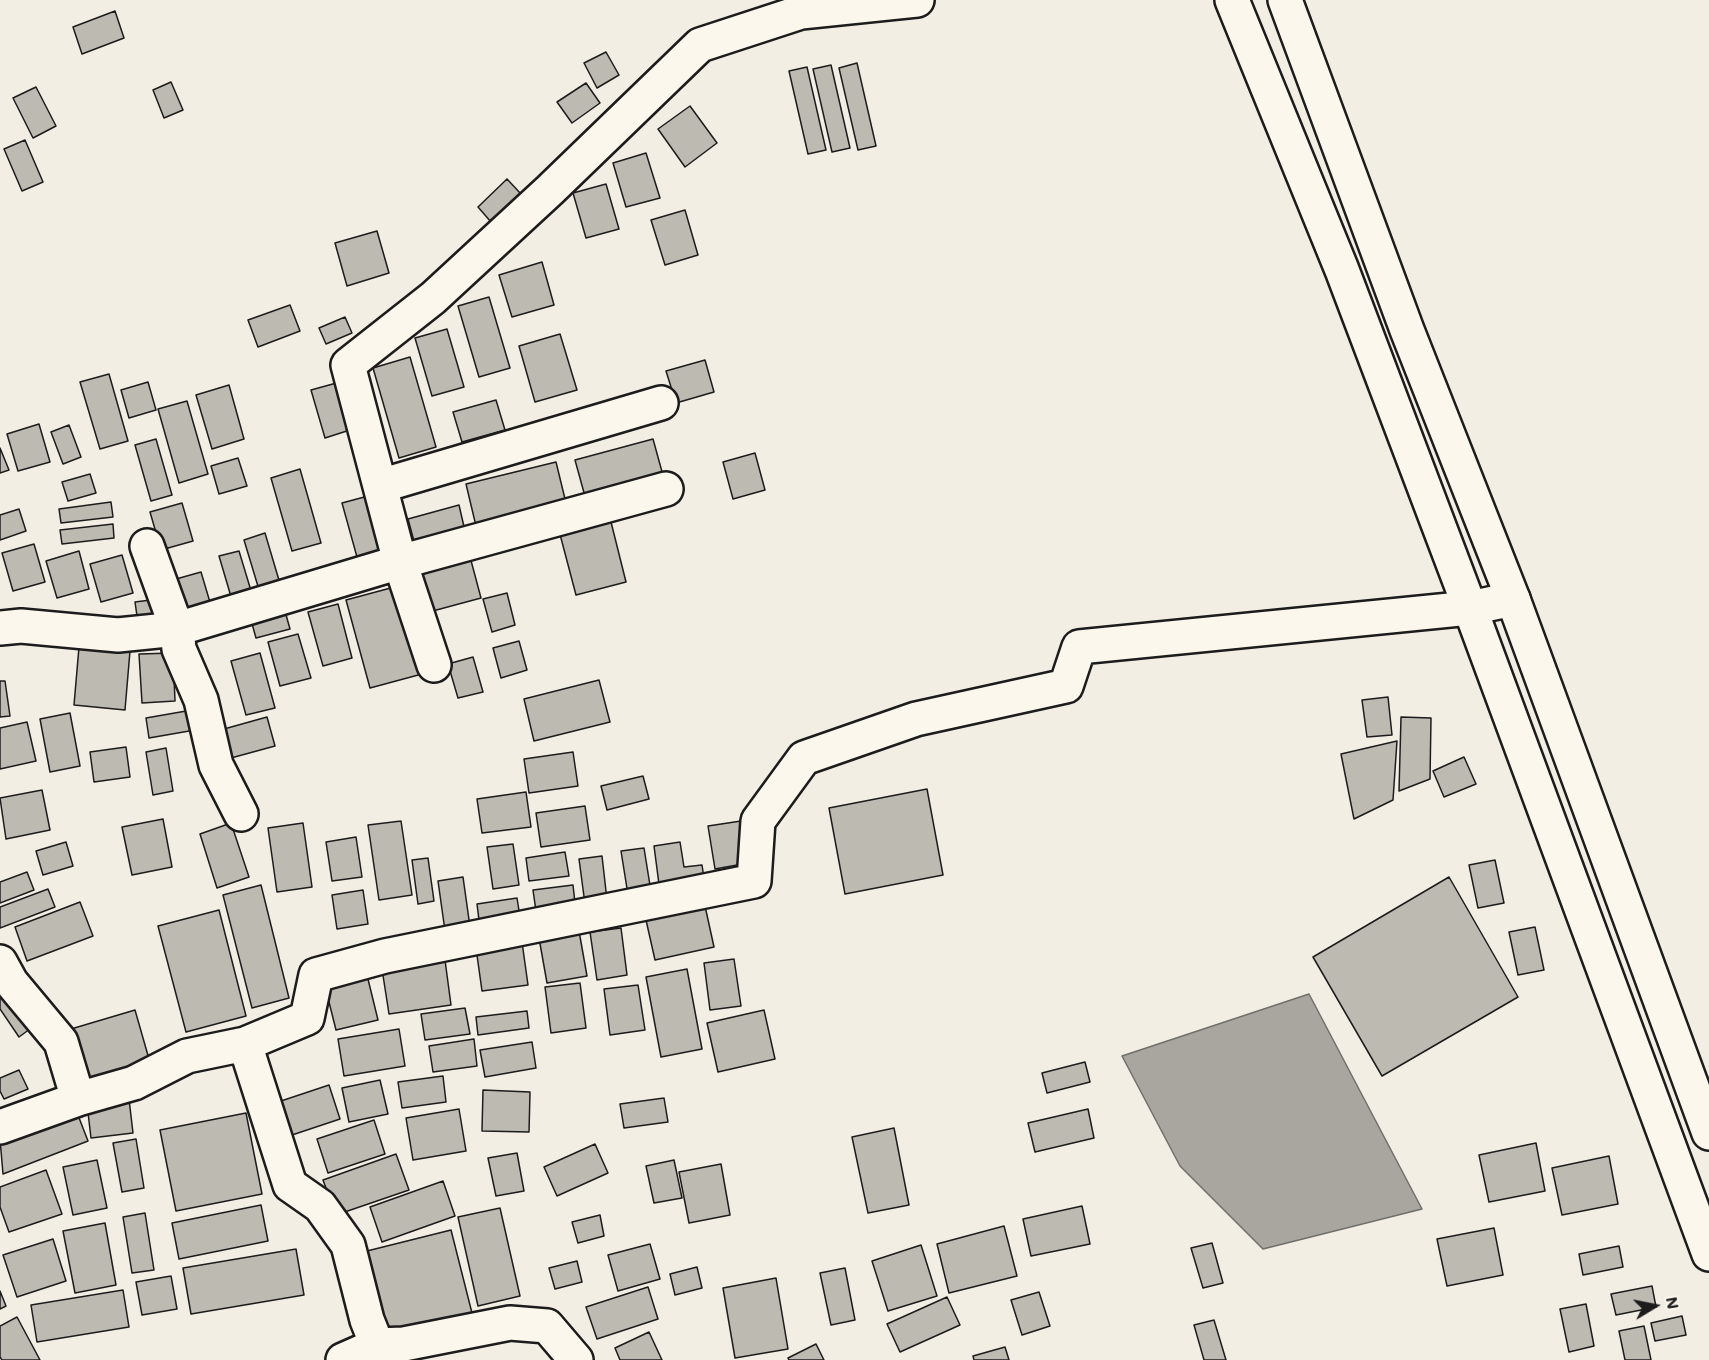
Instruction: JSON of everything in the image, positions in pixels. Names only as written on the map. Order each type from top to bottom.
[{"type":"street","points":[[434,665],[400,562],[348,364],[433,298],[550,190],[700,45],[801,12],[917,0]]},
{"type":"street","points":[[1232,0],[1342,270],[1470,608],[1709,1254]]},
{"type":"street","points":[[1285,0],[1407,330],[1513,599],[1709,1133]]},
{"type":"street","points":[[380,486],[661,403]]},
{"type":"street","points":[[0,628],[21,626],[118,635],[177,629],[400,562],[666,489]]},
{"type":"street","points":[[147,546],[177,629],[179,649],[201,700],[216,765],[241,814]]},
{"type":"street","points":[[0,1127],[78,1099],[134,1083],[187,1056],[245,1044],[307,1018],[316,975],[385,956],[754,880],[758,821],[804,758],[916,719],[1066,686],[1079,647],[1470,608],[1513,599]]},
{"type":"street","points":[[0,962],[11,982],[61,1042],[78,1099]]},
{"type":"street","points":[[245,1044],[290,1185],[320,1206],[348,1245],[367,1320],[377,1345]]},
{"type":"street","points":[[344,1360],[377,1345],[404,1344],[510,1323],[547,1326],[576,1360]]},
{"type":"shaded area","points":[[1309,994],[1422,1209],[1263,1249],[1180,1166],[1122,1056]]},
{"type":"building","points":[[115,11],[124,38],[82,54],[73,27]]},
{"type":"building","points":[[606,52],[619,75],[597,88],[584,63]]},
{"type":"building","points":[[857,63],[876,146],[858,150],[839,68]]},
{"type":"building","points":[[831,65],[850,148],[832,152],[813,69]]},
{"type":"building","points":[[807,67],[826,150],[808,154],[789,71]]},
{"type":"building","points":[[171,82],[183,110],[164,118],[153,90]]},
{"type":"building","points":[[586,83],[600,103],[572,123],[557,102]]},
{"type":"building","points":[[36,87],[56,126],[33,138],[13,98]]},
{"type":"building","points":[[690,106],[717,143],[685,167],[658,129]]},
{"type":"building","points":[[25,140],[43,182],[22,191],[4,149]]},
{"type":"building","points":[[646,153],[660,198],[626,207],[613,163]]},
{"type":"building","points":[[507,179],[521,194],[491,222],[478,207]]},
{"type":"building","points":[[606,184],[619,229],[586,238],[573,193]]},
{"type":"building","points":[[685,210],[698,255],[665,265],[651,220]]},
{"type":"building","points":[[377,231],[389,273],[347,286],[335,243]]},
{"type":"building","points":[[542,262],[554,305],[512,317],[499,275]]},
{"type":"building","points":[[489,297],[510,368],[479,377],[458,306]]},
{"type":"building","points":[[290,305],[300,331],[258,347],[248,320]]},
{"type":"building","points":[[345,317],[352,333],[326,344],[319,328]]},
{"type":"building","points":[[447,329],[464,387],[432,396],[415,338]]},
{"type":"building","points":[[560,334],[577,390],[535,402],[519,346]]},
{"type":"building","points":[[410,357],[436,447],[399,458],[373,368]]},
{"type":"building","points":[[705,360],[714,392],[676,403],[666,371]]},
{"type":"building","points":[[109,374],[128,441],[100,449],[80,382]]},
{"type":"building","points":[[148,382],[156,410],[129,418],[121,390]]},
{"type":"building","points":[[340,382],[353,429],[325,438],[311,390]]},
{"type":"building","points":[[229,385],[244,439],[212,449],[196,395]]},
{"type":"building","points":[[496,400],[505,430],[462,442],[453,412]]},
{"type":"building","points":[[187,401],[208,474],[179,483],[158,409]]},
{"type":"building","points":[[39,424],[50,462],[18,471],[7,434]]},
{"type":"building","points":[[69,425],[81,457],[63,464],[51,432]]},
{"type":"building","points":[[156,439],[172,495],[151,501],[135,445]]},
{"type":"building","points":[[653,439],[664,479],[586,500],[575,460]]},
{"type":"building","points":[[0,448],[9,470],[0,473]]},
{"type":"building","points":[[755,453],[765,490],[733,499],[723,462]]},
{"type":"building","points":[[238,458],[247,486],[219,494],[211,466]]},
{"type":"building","points":[[556,462],[566,503],[476,526],[466,484]]},
{"type":"building","points":[[300,469],[321,543],[292,551],[271,478]]},
{"type":"building","points":[[90,474],[96,493],[68,501],[62,482]]},
{"type":"building","points":[[368,496],[383,549],[357,557],[342,503]]},
{"type":"building","points":[[111,502],[113,517],[61,523],[59,509]]},
{"type":"building","points":[[182,503],[193,541],[161,550],[150,512]]},
{"type":"building","points":[[459,505],[465,531],[415,545],[408,519]]},
{"type":"building","points":[[19,509],[26,531],[0,540],[0,515]]},
{"type":"building","points":[[608,510],[626,582],[576,595],[557,523]]},
{"type":"building","points":[[113,524],[114,538],[62,544],[60,530]]},
{"type":"building","points":[[265,533],[281,587],[260,593],[244,540]]},
{"type":"building","points":[[34,544],[45,582],[13,591],[2,553]]},
{"type":"building","points":[[79,551],[89,589],[57,598],[46,561]]},
{"type":"building","points":[[239,551],[252,594],[232,600],[219,556]]},
{"type":"building","points":[[469,553],[481,598],[429,612],[417,567]]},
{"type":"building","points":[[122,555],[133,593],[101,602],[90,564]]},
{"type":"building","points":[[201,572],[212,609],[179,619],[169,581]]},
{"type":"building","points":[[398,586],[422,674],[370,688],[346,600]]},
{"type":"building","points":[[507,593],[515,625],[492,632],[483,599]]},
{"type":"building","points":[[158,599],[163,626],[139,630],[135,602]]},
{"type":"building","points":[[283,604],[290,629],[256,638],[249,613]]},
{"type":"building","points":[[338,604],[352,658],[323,666],[308,612]]},
{"type":"building","points":[[298,634],[311,678],[280,686],[268,642]]},
{"type":"building","points":[[519,641],[527,670],[501,678],[493,648]]},
{"type":"building","points":[[79,647],[130,651],[125,710],[74,705]]},
{"type":"building","points":[[173,653],[175,701],[142,703],[139,654]]},
{"type":"building","points":[[260,653],[275,708],[246,715],[231,661]]},
{"type":"building","points":[[473,657],[483,692],[458,698],[448,664]]},
{"type":"building","points":[[599,680],[610,722],[534,741],[524,699]]},
{"type":"building","points":[[0,681],[5,681],[10,716],[0,717]]},
{"type":"building","points":[[1388,697],[1392,735],[1367,737],[1362,700]]},
{"type":"building","points":[[192,710],[195,730],[149,738],[146,718]]},
{"type":"building","points":[[70,713],[80,766],[50,772],[40,719]]},
{"type":"building","points":[[267,717],[275,746],[231,758],[224,729]]},
{"type":"building","points":[[1401,717],[1431,718],[1430,779],[1399,791]]},
{"type":"building","points":[[27,722],[36,761],[0,769],[0,728]]},
{"type":"building","points":[[1397,741],[1393,800],[1354,819],[1341,754]]},
{"type":"building","points":[[126,747],[130,777],[94,782],[90,752]]},
{"type":"building","points":[[166,748],[173,791],[153,795],[146,752]]},
{"type":"building","points":[[573,752],[578,786],[529,793],[524,759]]},
{"type":"building","points":[[1464,757],[1476,784],[1444,797],[1433,771]]},
{"type":"building","points":[[643,776],[649,799],[607,810],[601,786]]},
{"type":"building","points":[[927,789],[943,875],[845,894],[829,808]]},
{"type":"building","points":[[42,790],[50,830],[6,839],[0,798]]},
{"type":"building","points":[[526,792],[531,827],[482,833],[477,799]]},
{"type":"building","points":[[585,806],[590,840],[541,847],[536,813]]},
{"type":"building","points":[[163,819],[172,867],[132,875],[122,827]]},
{"type":"building","points":[[401,821],[412,895],[379,900],[368,825]]},
{"type":"building","points":[[741,821],[748,863],[715,869],[708,826]]},
{"type":"building","points":[[231,823],[249,877],[217,888],[200,834]]},
{"type":"building","points":[[303,823],[312,887],[277,892],[268,828]]},
{"type":"building","points":[[356,837],[362,877],[332,881],[326,842]]},
{"type":"building","points":[[66,842],[73,866],[43,875],[36,851]]},
{"type":"building","points":[[680,842],[684,867],[702,865],[705,885],[660,892],[654,846]]},
{"type":"building","points":[[513,844],[519,885],[493,889],[487,847]]},
{"type":"building","points":[[644,848],[652,898],[629,901],[621,851]]},
{"type":"building","points":[[565,852],[569,876],[529,881],[526,858]]},
{"type":"building","points":[[602,856],[607,900],[585,904],[579,859]]},
{"type":"building","points":[[428,858],[434,901],[418,904],[412,860]]},
{"type":"building","points":[[1495,860],[1504,903],[1478,908],[1469,865]]},
{"type":"building","points":[[27,872],[34,890],[0,903],[0,882]]},
{"type":"building","points":[[463,877],[471,934],[446,938],[438,881]]},
{"type":"building","points":[[1449,877],[1518,997],[1382,1076],[1313,957]]},
{"type":"building","points":[[261,885],[289,998],[252,1008],[223,895]]},
{"type":"building","points":[[573,885],[576,912],[537,918],[533,890]]},
{"type":"building","points":[[48,889],[55,907],[0,928],[0,907]]},
{"type":"building","points":[[363,890],[368,924],[337,929],[332,895]]},
{"type":"building","points":[[517,898],[521,923],[480,928],[477,904]]},
{"type":"building","points":[[80,902],[93,936],[27,961],[15,927]]},
{"type":"building","points":[[705,906],[714,947],[655,960],[646,920]]},
{"type":"building","points":[[219,910],[246,1016],[186,1032],[158,926]]},
{"type":"building","points":[[1535,927],[1544,970],[1518,975],[1509,932]]},
{"type":"building","points":[[621,928],[627,975],[597,980],[590,932]]},
{"type":"building","points":[[579,931],[587,976],[547,983],[539,938]]},
{"type":"building","points":[[522,942],[528,985],[482,991],[476,948]]},
{"type":"building","points":[[734,959],[741,1006],[710,1010],[704,963]]},
{"type":"building","points":[[445,960],[451,1005],[389,1014],[382,969]]},
{"type":"building","points":[[687,969],[702,1049],[661,1057],[646,977]]},
{"type":"building","points":[[366,971],[378,1020],[336,1030],[324,982]]},
{"type":"building","points":[[580,983],[586,1028],[551,1033],[545,987]]},
{"type":"building","points":[[638,985],[645,1030],[610,1035],[604,989]]},
{"type":"building","points":[[10,991],[34,1026],[19,1037],[0,1009],[0,998]]},
{"type":"building","points":[[465,1008],[470,1034],[425,1040],[421,1014]]},
{"type":"building","points":[[135,1010],[151,1066],[88,1086],[71,1029]]},
{"type":"building","points":[[764,1010],[775,1059],[718,1072],[707,1023]]},
{"type":"building","points":[[527,1011],[529,1028],[478,1035],[476,1017]]},
{"type":"building","points":[[399,1029],[405,1066],[344,1076],[338,1039]]},
{"type":"building","points":[[474,1039],[477,1066],[433,1072],[429,1046]]},
{"type":"building","points":[[532,1042],[536,1068],[485,1077],[480,1050]]},
{"type":"building","points":[[1085,1062],[1090,1082],[1047,1093],[1042,1073]]},
{"type":"building","points":[[19,1070],[28,1089],[4,1099],[0,1091],[0,1078]]},
{"type":"building","points":[[443,1076],[446,1102],[402,1108],[398,1082]]},
{"type":"building","points":[[380,1080],[388,1114],[349,1122],[342,1088]]},
{"type":"building","points":[[329,1085],[340,1119],[283,1138],[272,1104]]},
{"type":"building","points":[[483,1090],[530,1092],[529,1132],[482,1131]]},
{"type":"building","points":[[664,1098],[668,1122],[624,1128],[620,1104]]},
{"type":"building","points":[[129,1099],[133,1133],[91,1138],[87,1104]]},
{"type":"building","points":[[459,1109],[466,1151],[413,1160],[406,1118]]},
{"type":"building","points":[[1088,1109],[1094,1138],[1035,1152],[1028,1123]]},
{"type":"building","points":[[76,1110],[88,1141],[3,1174],[0,1139]]},
{"type":"building","points":[[246,1113],[262,1194],[176,1211],[160,1130]]},
{"type":"building","points":[[374,1120],[385,1154],[328,1173],[317,1139]]},
{"type":"building","points":[[894,1128],[909,1205],[868,1213],[852,1137]]},
{"type":"building","points":[[136,1139],[144,1188],[122,1192],[113,1143]]},
{"type":"building","points":[[1536,1143],[1545,1191],[1489,1202],[1479,1155]]},
{"type":"building","points":[[595,1144],[608,1173],[557,1196],[544,1167]]},
{"type":"building","points":[[517,1153],[524,1191],[496,1196],[488,1158]]},
{"type":"building","points":[[396,1154],[409,1190],[336,1215],[323,1180]]},
{"type":"building","points":[[1609,1156],[1618,1204],[1562,1215],[1552,1168]]},
{"type":"building","points":[[97,1160],[107,1208],[73,1215],[63,1167]]},
{"type":"building","points":[[674,1160],[682,1198],[654,1203],[646,1166]]},
{"type":"building","points":[[721,1164],[730,1215],[689,1223],[679,1172]]},
{"type":"building","points":[[46,1170],[62,1214],[9,1232],[0,1207],[0,1187]]},
{"type":"building","points":[[443,1181],[455,1216],[382,1242],[370,1207]]},
{"type":"building","points":[[261,1205],[268,1241],[179,1259],[172,1223]]},
{"type":"building","points":[[1082,1206],[1090,1244],[1031,1256],[1023,1219]]},
{"type":"building","points":[[500,1208],[520,1296],[478,1306],[458,1217]]},
{"type":"building","points":[[145,1213],[154,1270],[132,1273],[123,1217]]},
{"type":"building","points":[[600,1215],[604,1236],[578,1243],[572,1222]]},
{"type":"building","points":[[105,1223],[116,1285],[75,1293],[63,1231]]},
{"type":"building","points":[[1004,1226],[1017,1276],[949,1293],[937,1244]]},
{"type":"building","points":[[1494,1228],[1503,1275],[1447,1286],[1437,1239]]},
{"type":"building","points":[[451,1230],[473,1317],[389,1338],[367,1251]]},
{"type":"building","points":[[53,1239],[66,1281],[17,1297],[3,1255]]},
{"type":"building","points":[[1212,1243],[1223,1283],[1203,1288],[1191,1248]]},
{"type":"building","points":[[650,1244],[660,1279],[618,1291],[608,1255]]},
{"type":"building","points":[[921,1245],[937,1296],[888,1311],[872,1261]]},
{"type":"building","points":[[1619,1246],[1623,1267],[1583,1275],[1579,1254]]},
{"type":"building","points":[[296,1249],[304,1295],[191,1314],[183,1268]]},
{"type":"building","points":[[577,1261],[582,1282],[555,1289],[549,1268]]},
{"type":"building","points":[[697,1267],[702,1288],[675,1295],[670,1274]]},
{"type":"building","points":[[845,1268],[855,1320],[831,1325],[820,1273]]},
{"type":"building","points":[[171,1276],[177,1309],[142,1315],[136,1282]]},
{"type":"building","points":[[776,1278],[788,1349],[735,1358],[723,1288]]},
{"type":"building","points":[[1652,1286],[1656,1307],[1616,1315],[1611,1294]]},
{"type":"building","points":[[648,1287],[658,1319],[597,1339],[586,1307]]},
{"type":"building","points":[[123,1290],[129,1327],[37,1342],[31,1305]]},
{"type":"building","points":[[0,1291],[6,1306],[0,1309]]},
{"type":"building","points":[[1039,1292],[1050,1326],[1022,1335],[1011,1300]]},
{"type":"building","points":[[947,1297],[960,1325],[900,1352],[887,1324]]},
{"type":"building","points":[[1586,1304],[1594,1346],[1569,1352],[1560,1309]]},
{"type":"building","points":[[1682,1316],[1686,1335],[1655,1341],[1651,1323]]},
{"type":"building","points":[[17,1317],[40,1360],[2,1360],[0,1357],[0,1326]]},
{"type":"building","points":[[1214,1320],[1226,1360],[1204,1360],[1194,1325]]},
{"type":"building","points":[[1644,1326],[1651,1360],[1625,1360],[1619,1331]]},
{"type":"building","points":[[649,1332],[662,1360],[620,1360],[615,1348]]},
{"type":"building","points":[[816,1344],[824,1360],[789,1360],[788,1358]]},
{"type":"building","points":[[1005,1347],[1009,1360],[974,1360],[973,1356]]}]
